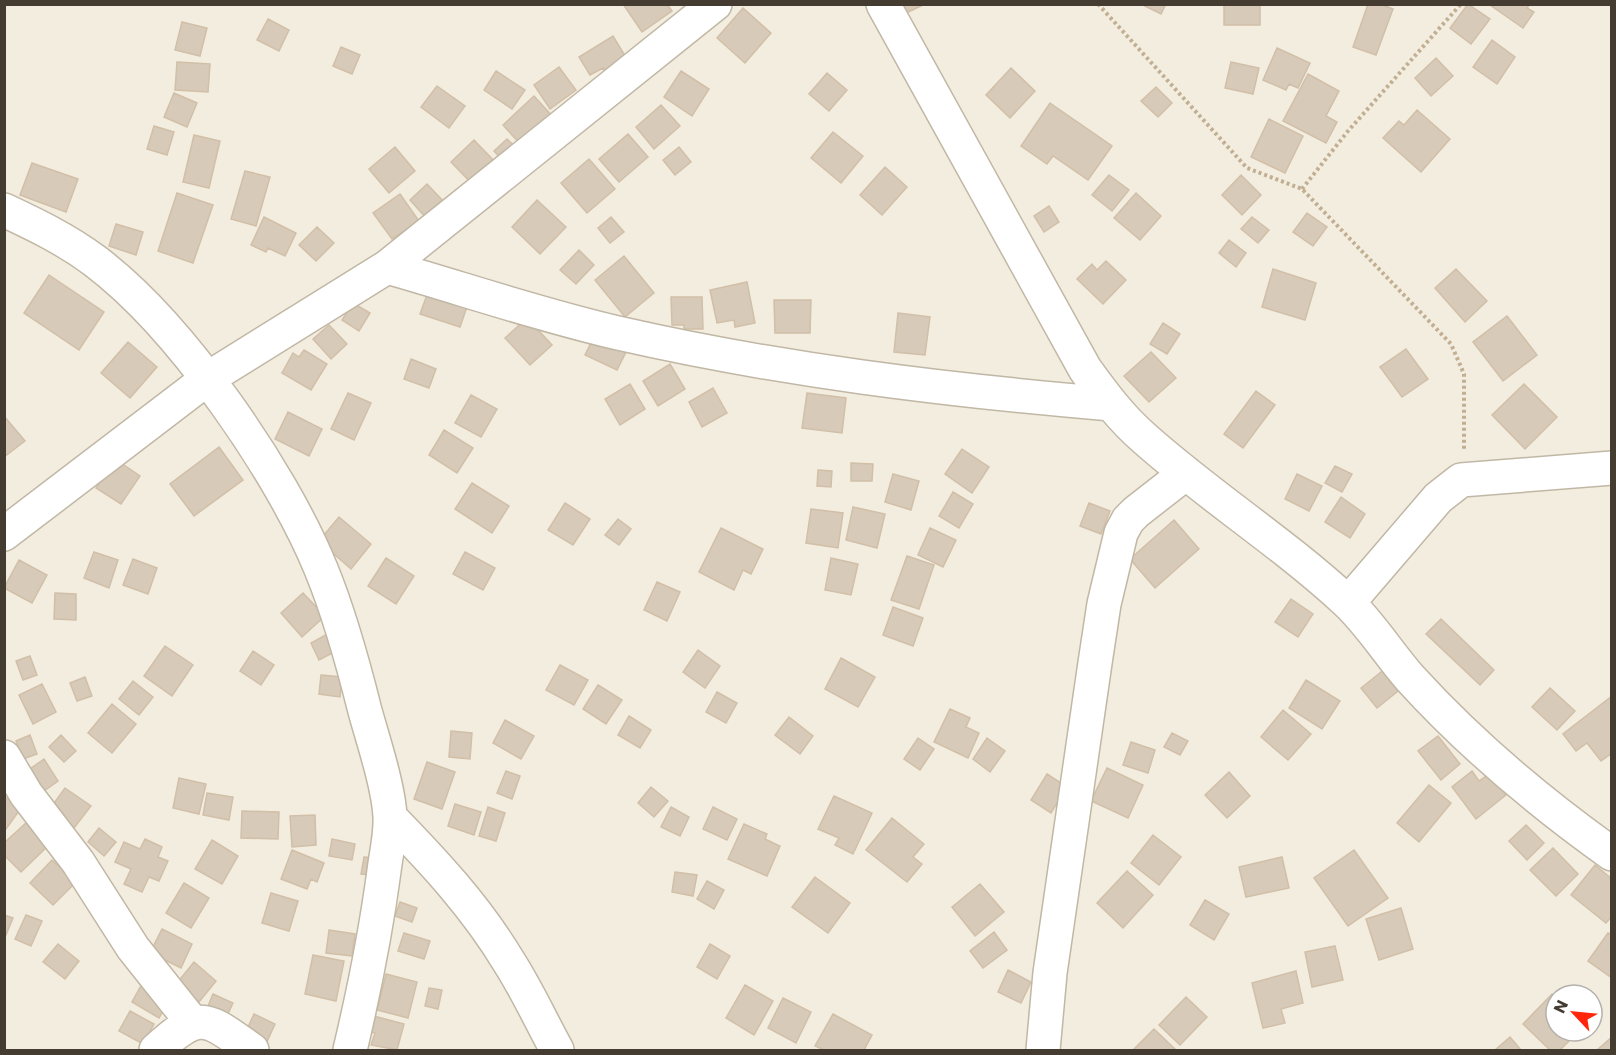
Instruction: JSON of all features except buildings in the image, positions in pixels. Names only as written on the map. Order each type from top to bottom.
[{"type":"street","points":[[4,534],[207,379],[387,267],[715,4]]},
{"type":"street","points":[[883,4],[1085,369],[1111,404],[1143,437],[1280,544],[1348,603],[1410,677],[1457,726],[1546,807],[1611,854]]},
{"type":"street","points":[[4,210],[46,230],[95,261],[141,300],[207,379],[282,493],[320,567],[340,621],[360,690],[390,817],[378,916],[350,1050]]},
{"type":"street","points":[[387,267],[598,327],[736,357],[837,374],[974,392],[1111,404]]},
{"type":"street","points":[[1348,603],[1438,498],[1461,480],[1611,468]]},
{"type":"street","points":[[1042,1050],[1050,973],[1104,604],[1121,533],[1136,512],[1186,472]]},
{"type":"street","points":[[4,757],[26,794],[78,862],[133,948],[192,1022]]},
{"type":"street","points":[[390,817],[452,882],[483,922],[510,963],[557,1050]]},
{"type":"street","points":[[156,1050],[192,1022],[204,1021],[216,1025],[252,1050]]},
{"type":"path","points":[[1098,4],[1247,168],[1302,189],[1451,344],[1464,374],[1465,436],[1461,480]]},
{"type":"path","points":[[1302,189],[1390,81],[1439,32],[1461,4]]}]
